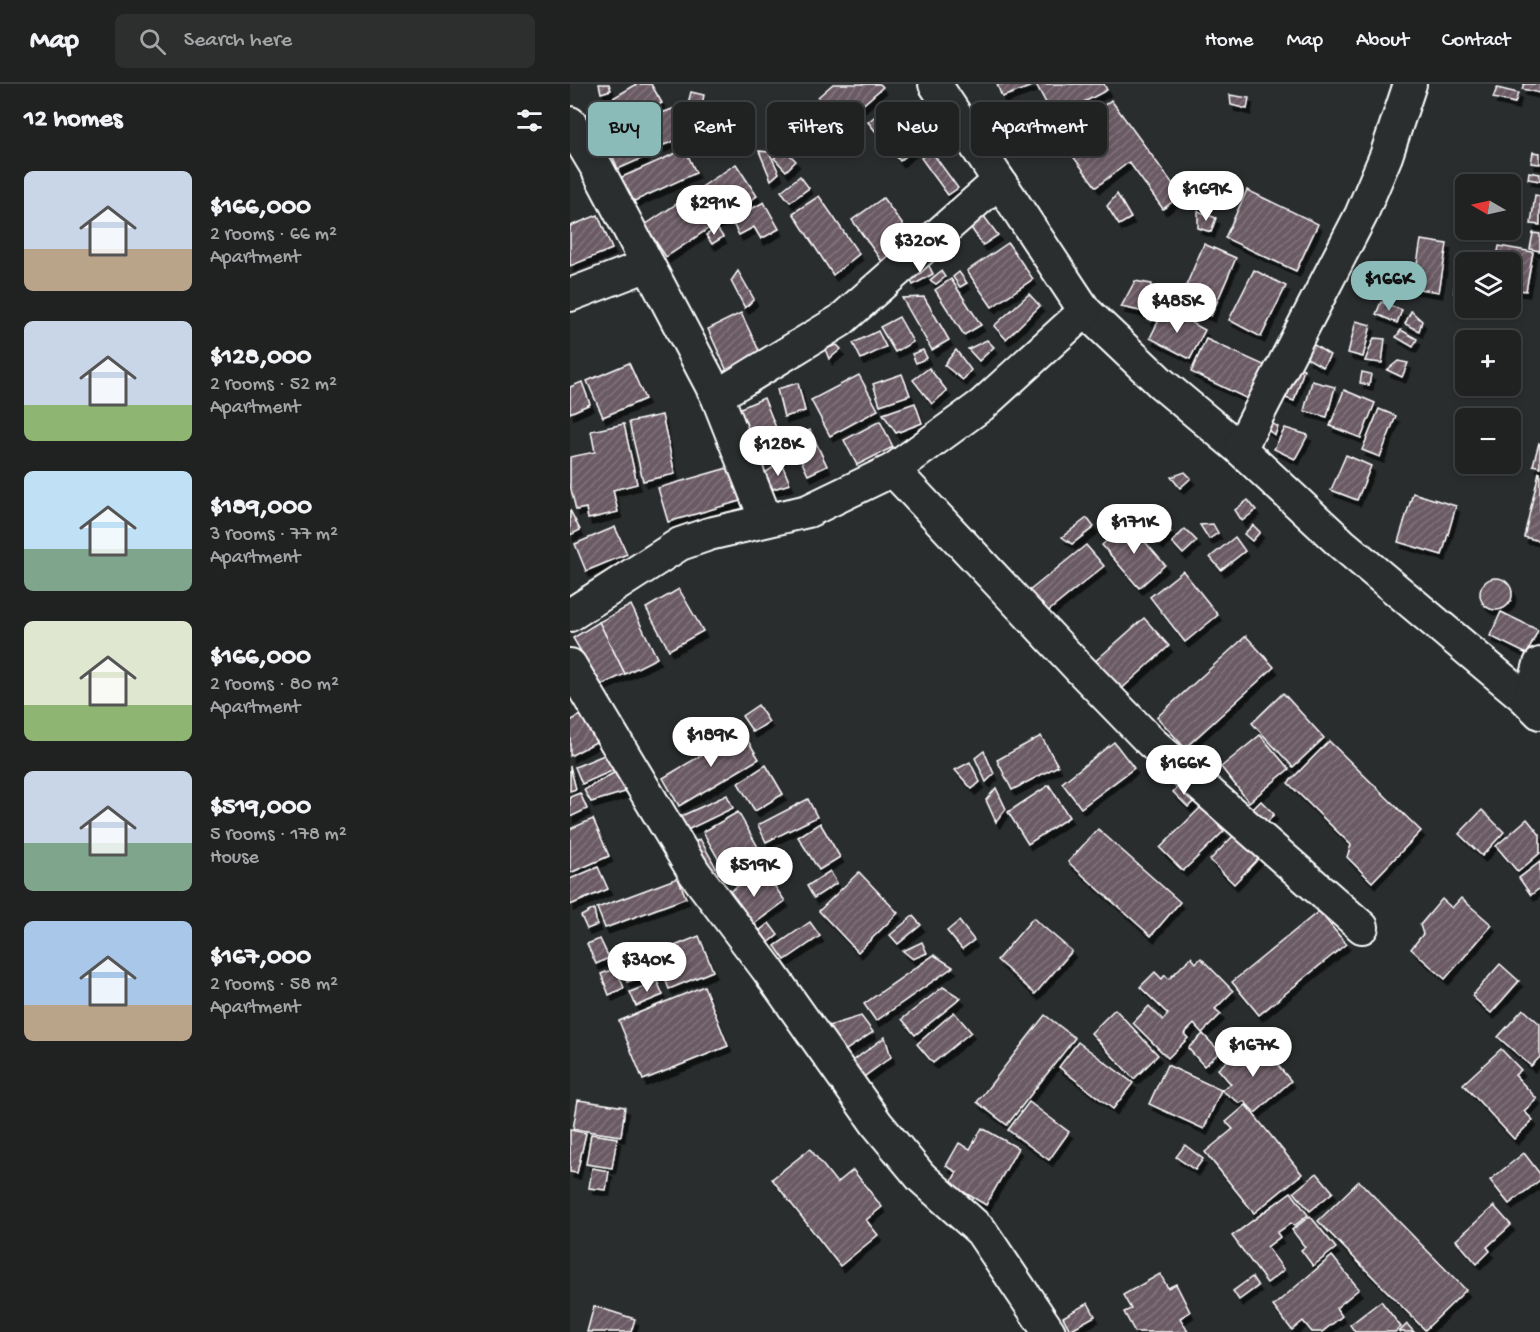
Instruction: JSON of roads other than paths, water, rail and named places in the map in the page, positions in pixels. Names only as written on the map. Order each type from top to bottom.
[{"type":"street","points":[[935,84],[1085,310],[1161,383],[1240,449],[1342,544],[1535,708]]},
{"type":"street","points":[[1240,449],[1361,215],[1386,156],[1410,84]]},
{"type":"street","points":[[570,123],[597,168],[717,396],[766,520]]},
{"type":"street","points":[[717,396],[840,321],[999,181]]},
{"type":"street","points":[[570,295],[648,265]]},
{"type":"street","points":[[570,615],[680,544],[708,534],[808,511],[892,470],[982,405],[1085,310]]},
{"type":"street","points":[[892,470],[1151,742],[1362,927]]},
{"type":"street","points":[[1535,708],[1540,664]]},
{"type":"street","points":[[570,665],[694,872],[768,970],[877,1124],[921,1178],[981,1231],[1049,1332]]}]
